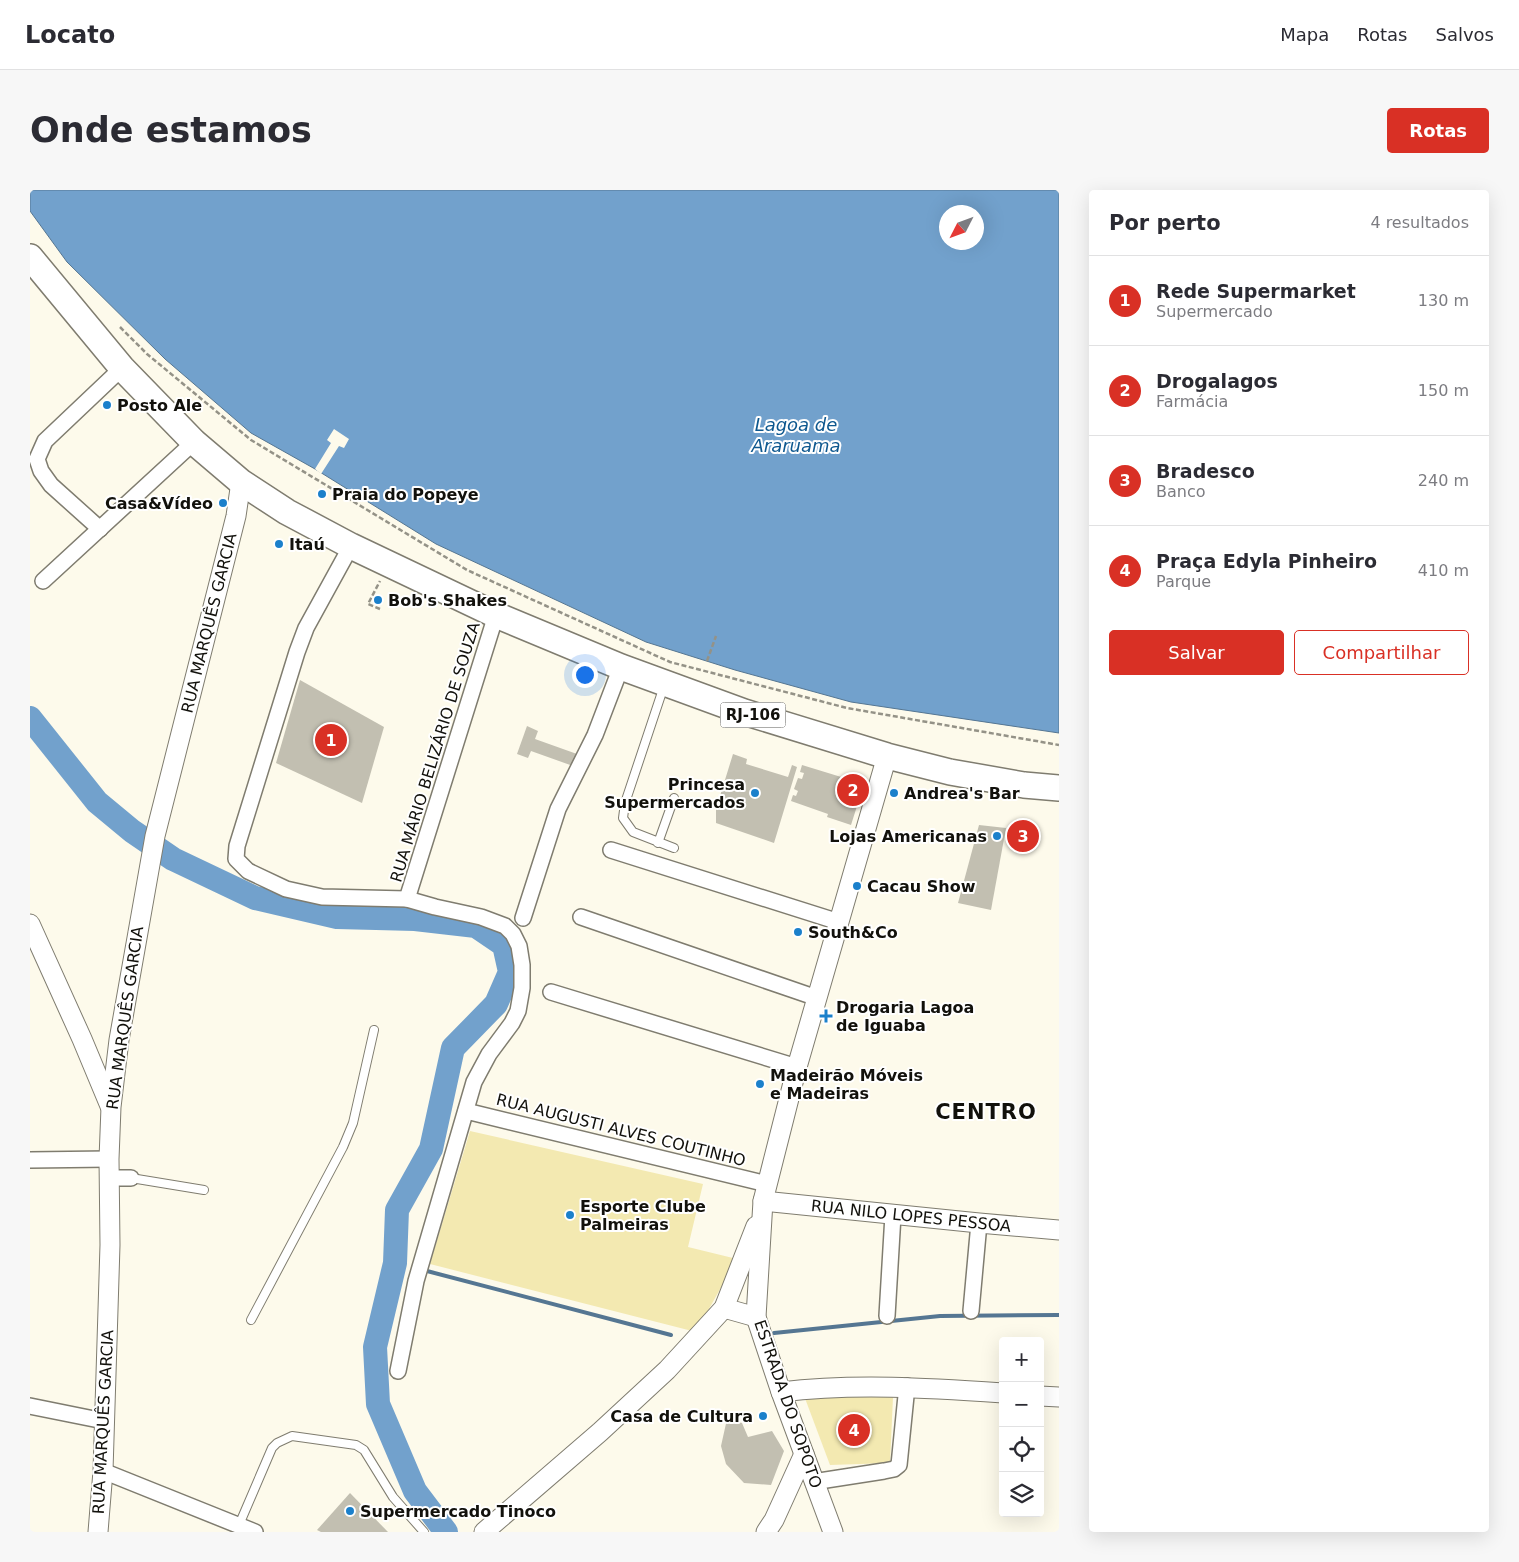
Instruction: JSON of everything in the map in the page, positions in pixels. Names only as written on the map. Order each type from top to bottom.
[{"type":"highway","name":"RJ-106","points":[[30,257],[122,368],[194,442],[250,488],[287,512],[351,546],[496,615],[621,667],[762,718],[887,756],[950,772],[1024,785],[1059,788]]},
{"type":"street","points":[[100,529],[52,485],[41,471],[37,459],[45,441],[122,368]]},
{"type":"street","points":[[43,581],[194,442]]},
{"type":"street","name":"RUA MARQUÊS GARCIA","points":[[98,1532],[103,1471],[110,1245],[109,1159],[111,1108],[119,1040],[155,836],[236,516],[250,488]]},
{"type":"street","points":[[351,546],[306,628],[297,652],[271,745],[237,846],[236,860],[248,871],[286,888],[322,897],[406,899],[481,917],[504,926],[513,934],[519,946],[522,972],[522,988],[518,1011],[482,1065],[474,1082],[416,1281],[398,1371]]},
{"type":"street","name":"RUA MÁRIO BELIZÁRIO DE SOUZA","points":[[406,899],[496,615]]},
{"type":"street","points":[[523,918],[558,809],[595,736],[621,667]]},
{"type":"street","points":[[484,1532],[600,1432],[667,1370],[724,1308],[752,1260],[765,1192],[797,1067],[887,756]]},
{"type":"street","points":[[611,850],[839,922]]},
{"type":"street","points":[[581,917],[817,998]]},
{"type":"street","points":[[30,924],[111,1108]]},
{"type":"street","points":[[551,992],[797,1067]]},
{"type":"street","points":[[82,1039],[100,1049],[106,1048],[119,1040]]},
{"type":"street","name":"RUA AUGUSTI ALVES COUTINHO","points":[[466,1110],[765,1192]]},
{"type":"street","points":[[30,1160],[109,1159]]},
{"type":"street","points":[[109,1178],[131,1178]]},
{"type":"street","name":"RUA NILO LOPES PESSOA","points":[[765,1192],[893,1215],[1059,1230]]},
{"type":"street","points":[[887,1316],[893,1215]]},
{"type":"street","points":[[971,1311],[979,1224]]},
{"type":"street","name":"ESTRADA DO SOPOTO","points":[[752,1260],[756,1317],[781,1392],[833,1532]]},
{"type":"street","points":[[724,1308],[756,1317]]},
{"type":"street","points":[[781,1392],[815,1388],[907,1386],[999,1393]]},
{"type":"street","points":[[814,1482],[894,1469],[899,1465],[907,1386]]},
{"type":"street","points":[[1044,1396],[1059,1397]]},
{"type":"street","points":[[30,1406],[104,1421]]},
{"type":"street","points":[[766,1532],[774,1520],[804,1454]]},
{"type":"street","points":[[103,1471],[255,1532]]},
{"type":"lane","points":[[665,684],[625,803],[623,818],[633,832],[674,848]]},
{"type":"lane","points":[[658,843],[674,798]]},
{"type":"lane","points":[[251,1320],[343,1146],[353,1123],[374,1030]]},
{"type":"lane","points":[[131,1178],[204,1190]]},
{"type":"lane","points":[[239,1525],[272,1448],[283,1439],[292,1436],[356,1445],[364,1450],[393,1497],[424,1532]]},
{"type":"path","points":[[120,327],[147,354],[251,440],[467,570],[670,662],[847,708],[1059,745]]},
{"type":"path","points":[[380,609],[368,604],[389,564]]},
{"type":"path","points":[[707,661],[716,636]]},
{"type":"shaded area","name":"Esporte Clube Palmeiras","points":[[470,1131],[703,1184],[688,1247],[737,1259],[696,1332],[430,1264]]},
{"type":"shaded area","points":[[803,1393],[893,1397],[890,1463],[830,1465]]},
{"type":"water","name":"Lagoa de Araruama","points":[[30,190],[1059,190],[1059,733],[851,702],[735,670],[646,642],[436,544],[315,469],[251,433],[165,359],[67,262],[30,211]]},
{"type":"pier","points":[[334,429],[349,439],[344,448],[339,446],[321,474],[315,469],[331,443],[327,440]]},
{"type":"building","points":[[300,680],[384,727],[362,803],[276,763]]},
{"type":"building","points":[[527,726],[538,731],[535,739],[577,754],[573,766],[531,751],[528,758],[517,754]]},
{"type":"building","name":"Princesa Supermercados","points":[[733,754],[747,759],[746,764],[788,777],[792,765],[797,767],[774,843],[716,823],[716,809]]},
{"type":"building","points":[[802,765],[864,784],[851,825],[827,817],[828,814],[791,801],[793,795],[796,796],[798,791],[794,789],[798,778],[802,779],[804,773],[800,772]]},
{"type":"building","points":[[979,825],[1006,828],[991,910],[958,903]]},
{"type":"building","points":[[727,1419],[742,1423],[748,1437],[772,1431],[784,1451],[771,1485],[744,1483],[726,1464],[721,1446]]},
{"type":"building","name":"Supermercado Tinoco","points":[[350,1493],[388,1532],[321,1532],[317,1530]]},
{"type":"waterway","points":[[30,718],[97,802],[132,831],[173,859],[255,898],[337,917],[415,919],[476,926],[504,945],[510,972],[496,1004],[453,1048],[431,1149],[397,1210],[395,1263],[375,1347],[378,1404],[415,1491],[446,1532]]},
{"type":"waterway","points":[[395,1263],[404,1265]]},
{"type":"waterway","points":[[427,1271],[671,1335]]},
{"type":"waterway","points":[[774,1333],[940,1316],[1059,1315]]},
{"type":"place","name":"Posto Ale","points":[[107,405]]},
{"type":"place","name":"Praia do Popeye","points":[[322,494]]},
{"type":"place","name":"Casa&Vídeo","points":[[223,503]]},
{"type":"place","name":"Itaú","points":[[279,544]]},
{"type":"place","name":"Bob's Shakes","points":[[378,600]]},
{"type":"place","name":"Rede Supermarket","points":[[331,740]]},
{"type":"place","name":"Drogalagos","points":[[853,790]]},
{"type":"place","name":"Princesa Supermercados","points":[[755,793]]},
{"type":"place","name":"Andrea's Bar","points":[[894,793]]},
{"type":"place","name":"Lojas Americanas","points":[[997,836]]},
{"type":"place","name":"Bradesco","points":[[1023,836]]},
{"type":"place","name":"Cacau Show","points":[[857,886]]},
{"type":"place","name":"South&Co","points":[[798,932]]},
{"type":"place","name":"Drogaria Lagoa de Iguaba","points":[[826,1016]]},
{"type":"place","name":"Madeirão Móveis e Madeiras","points":[[760,1084]]},
{"type":"place","name":"Esporte Clube Palmeiras","points":[[570,1215]]},
{"type":"place","name":"Casa de Cultura","points":[[763,1416]]},
{"type":"place","name":"Praça Edyla Pinheiro","points":[[854,1430]]},
{"type":"place","name":"Supermercado Tinoco","points":[[350,1511]]},
{"type":"district","name":"CENTRO","points":[[986,1112]]}]
